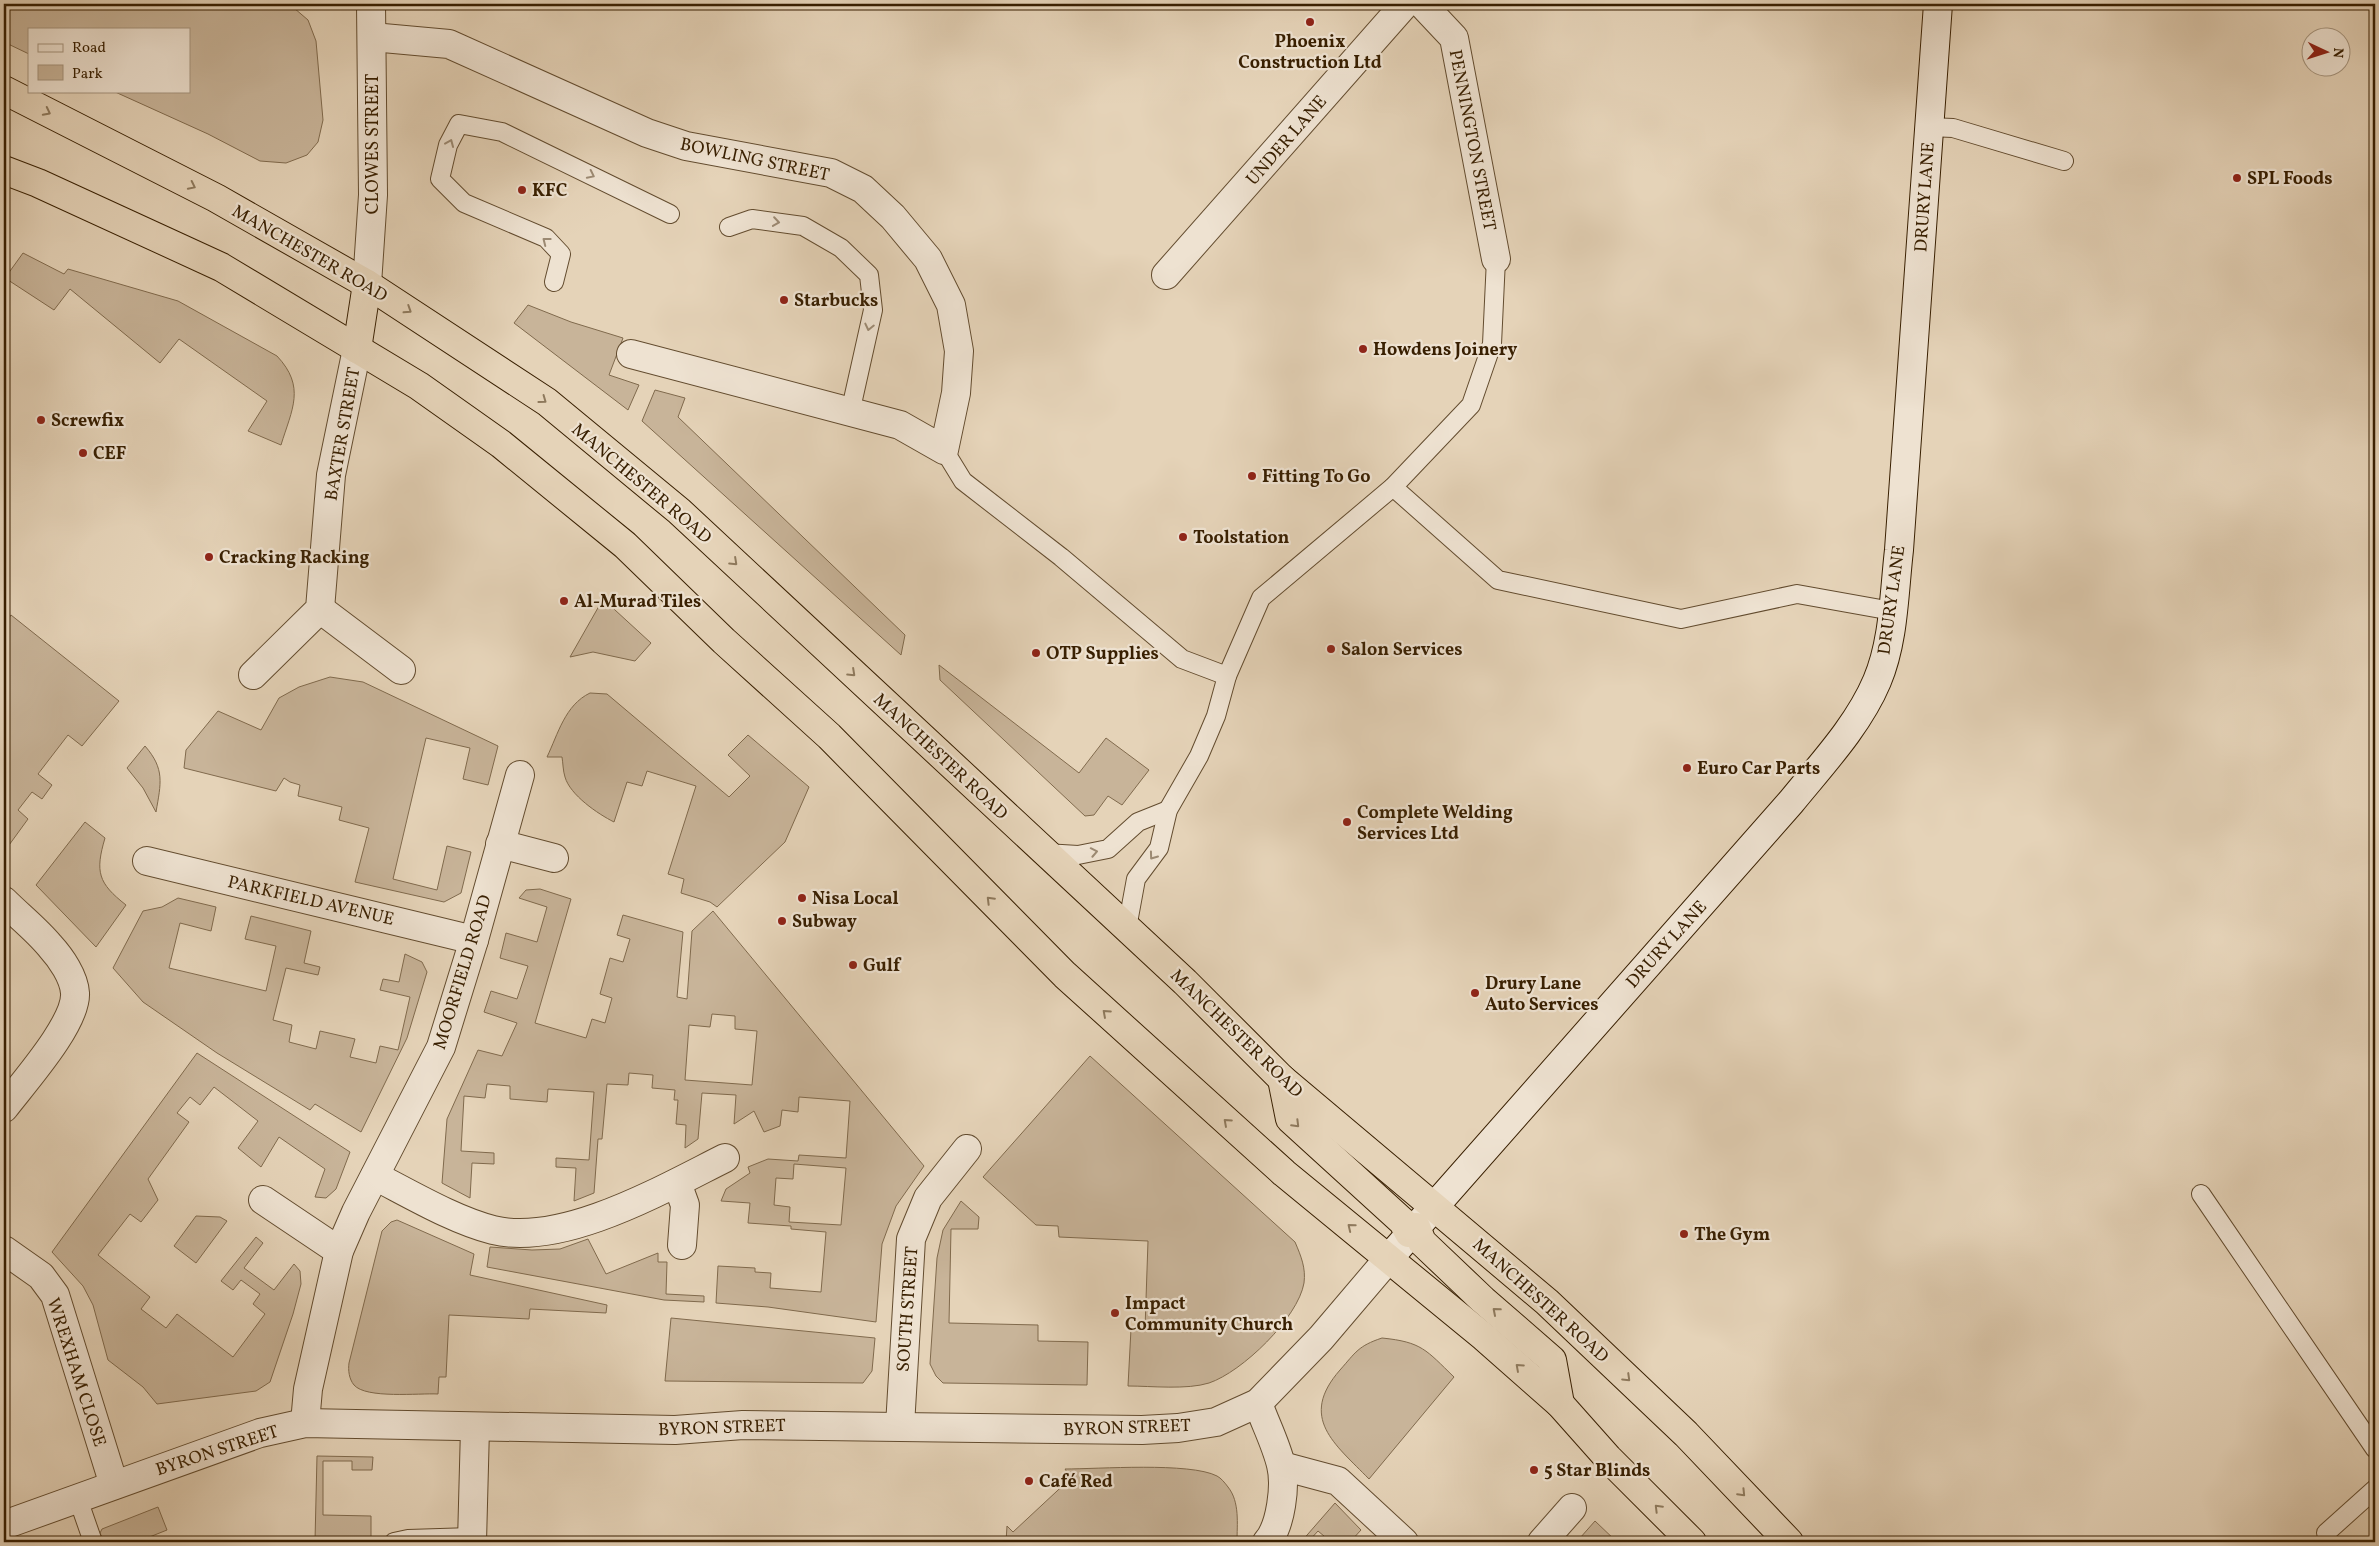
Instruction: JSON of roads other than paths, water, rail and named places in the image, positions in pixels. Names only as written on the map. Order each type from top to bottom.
[{"type":"highway","name":"MANCHESTER ROAD","points":[[4,90],[216,198],[367,284],[547,402],[672,505],[1185,982],[1282,1079],[1548,1302],[1686,1434],[1789,1542]]},
{"type":"highway","points":[[4,170],[38,183],[221,267],[419,386],[500,444],[625,545],[724,641],[828,736],[1065,975],[1284,1173],[1388,1258],[1560,1404],[1608,1458],[1692,1542]]},
{"type":"highway","points":[[357,349],[367,284]]},
{"type":"highway","points":[[1282,1079],[1290,1119],[1412,1230],[1422,1242],[1483,1300],[1552,1360],[1560,1404]]},
{"type":"street","name":"CLOWES STREET","points":[[367,284],[373,195],[371,4]]},
{"type":"street","name":"UNDER LANE","points":[[1166,275],[1405,4]]},
{"type":"street","name":"PENNINGTON STREET","points":[[1422,4],[1454,38],[1496,259]]},
{"type":"street","name":"DRURY LANE","points":[[1388,1258],[1791,802],[1852,726],[1877,681],[1889,636],[1899,550],[1938,4]]},
{"type":"street","name":"BOWLING STREET","points":[[372,37],[449,44],[647,134],[686,146],[831,173],[863,189],[893,217],[928,259],[951,305],[959,351],[956,393],[944,450]]},
{"type":"street","name":"BAXTER STREET","points":[[320,609],[331,475],[357,349]]},
{"type":"street","points":[[631,354],[850,414],[900,425],[944,450]]},
{"type":"street","points":[[253,675],[320,609],[401,670]]},
{"type":"street","name":"MOORFIELD ROAD","points":[[305,1423],[308,1389],[339,1251],[356,1212],[441,1047],[474,940],[520,775]]},
{"type":"street","points":[[500,844],[554,858]]},
{"type":"street","name":"PARKFIELD AVENUE","points":[[147,861],[474,940]]},
{"type":"street","points":[[4,901],[51,946],[70,975],[75,993],[72,1012],[62,1030],[4,1108]]},
{"type":"street","name":"SOUTH STREET","points":[[900,1426],[911,1239],[928,1198],[967,1149]]},
{"type":"street","points":[[375,1176],[466,1220],[493,1230],[519,1234],[567,1228],[677,1182],[725,1158]]},
{"type":"street","points":[[677,1182],[685,1204],[682,1245]]},
{"type":"street","points":[[263,1200],[339,1251]]},
{"type":"street","name":"WREXHAM CLOSE","points":[[4,1250],[41,1276],[55,1295],[114,1484]]},
{"type":"street","name":"BYRON STREET","points":[[4,1525],[260,1432],[305,1423],[475,1428],[675,1430],[743,1425],[1178,1428],[1216,1422],[1258,1403],[1321,1338],[1388,1258]]},
{"type":"street","points":[[1258,1403],[1282,1466],[1282,1508],[1272,1536],[1267,1542]]},
{"type":"street","points":[[472,1540],[475,1428]]},
{"type":"street","points":[[1282,1466],[1338,1481],[1404,1542]]},
{"type":"street","points":[[1544,1542],[1572,1508]]},
{"type":"lane","points":[[554,282],[561,254],[546,238],[464,204],[440,179],[448,145],[459,124],[502,132],[670,214]]},
{"type":"lane","points":[[1929,127],[1953,128],[2064,161]]},
{"type":"lane","points":[[728,227],[752,219],[803,226],[841,248],[869,275],[873,310],[850,414]]},
{"type":"lane","points":[[1127,928],[1136,879],[1159,848],[1168,810],[1199,756],[1216,716],[1227,676],[1261,598],[1393,487],[1471,405],[1492,344],[1496,259]]},
{"type":"lane","points":[[944,450],[963,481],[1061,557],[1182,659],[1227,676]]},
{"type":"lane","points":[[1393,487],[1498,580],[1681,619],[1797,594],[1892,611]]},
{"type":"lane","points":[[1045,853],[1078,855],[1108,849],[1138,822],[1168,810]]},
{"type":"lane","points":[[2201,1194],[2375,1449]]},
{"type":"lane","points":[[2326,1533],[2375,1489]]},
{"type":"lane","points":[[78,1498],[93,1542]]},
{"type":"lane","points":[[394,1542],[408,1539],[472,1540]]},
{"type":"place","name":"Phoenix Construction Ltd","points":[[1310,22]]},
{"type":"place","name":"SPL Foods","points":[[2237,178]]},
{"type":"place","name":"KFC","points":[[522,190]]},
{"type":"place","name":"Starbucks","points":[[784,300]]},
{"type":"place","name":"Howdens Joinery","points":[[1363,349]]},
{"type":"place","name":"Screwfix","points":[[41,420]]},
{"type":"place","name":"CEF","points":[[83,453]]},
{"type":"place","name":"Fitting To Go","points":[[1252,476]]},
{"type":"place","name":"Toolstation","points":[[1183,537]]},
{"type":"place","name":"Cracking Racking","points":[[209,557]]},
{"type":"place","name":"Al-Murad Tiles","points":[[564,601]]},
{"type":"place","name":"Salon Services","points":[[1331,649]]},
{"type":"place","name":"OTP Supplies","points":[[1036,653]]},
{"type":"place","name":"Euro Car Parts","points":[[1687,768]]},
{"type":"place","name":"Complete Welding Services Ltd","points":[[1347,822]]},
{"type":"place","name":"Nisa Local","points":[[802,898]]},
{"type":"place","name":"Subway","points":[[782,921]]},
{"type":"place","name":"Gulf","points":[[853,965]]},
{"type":"place","name":"Drury Lane Auto Services","points":[[1475,993]]},
{"type":"place","name":"The Gym","points":[[1684,1234]]},
{"type":"place","name":"Impact Community Church","points":[[1115,1313]]},
{"type":"place","name":"5 Star Blinds","points":[[1534,1470]]},
{"type":"place","name":"Café Red","points":[[1029,1481]]}]
